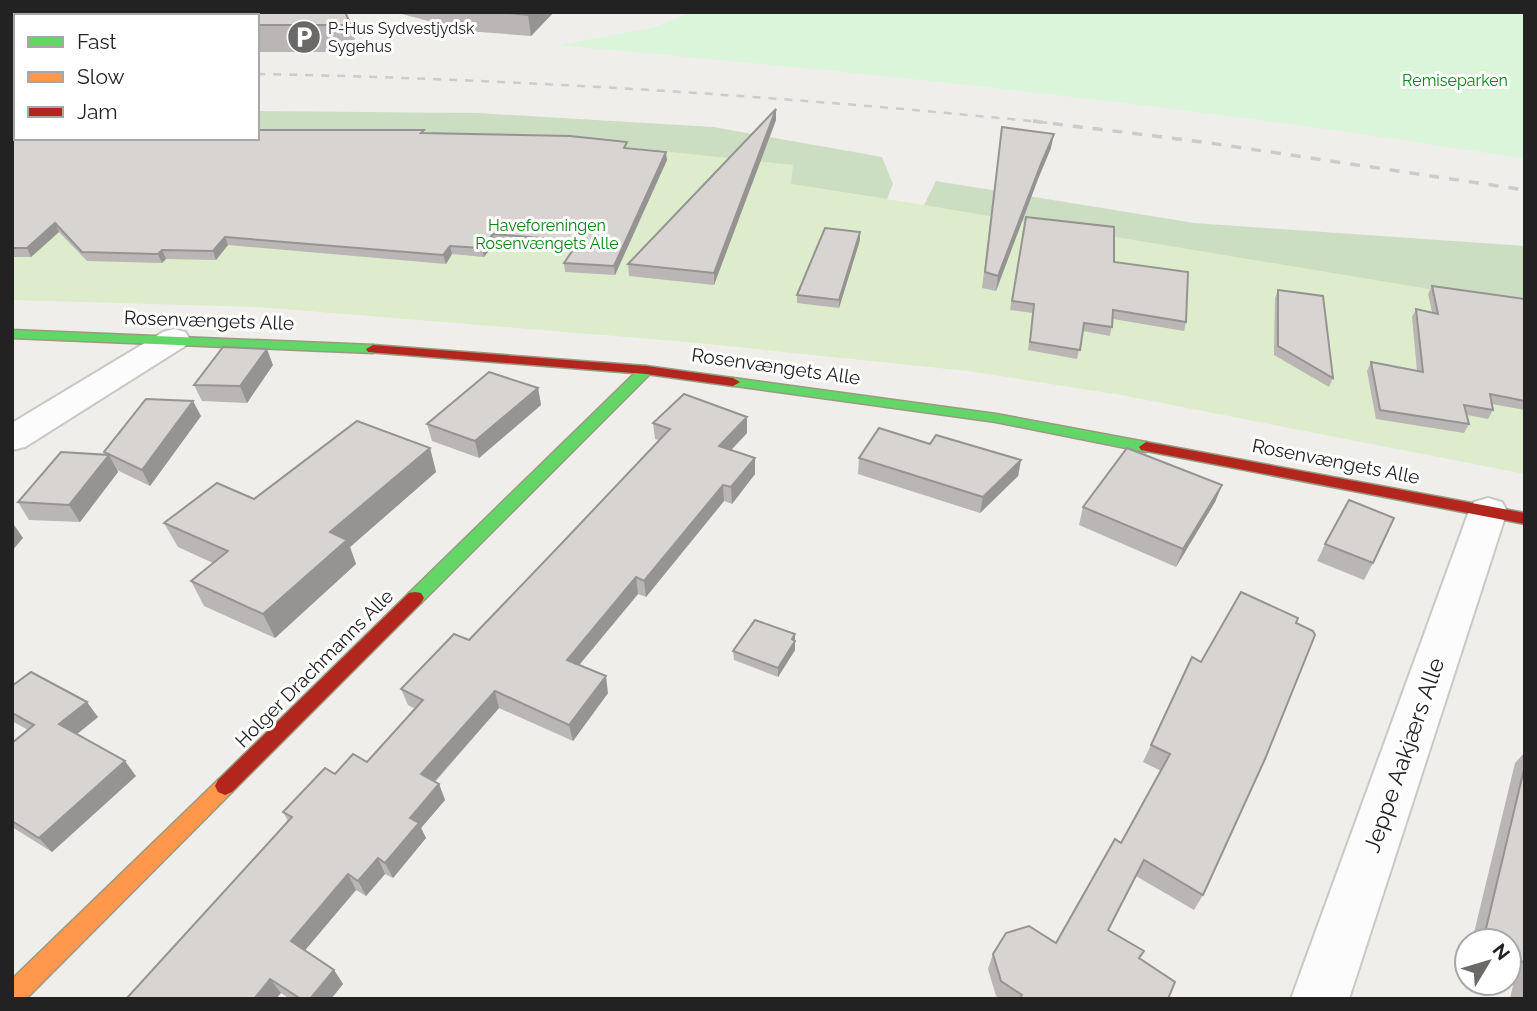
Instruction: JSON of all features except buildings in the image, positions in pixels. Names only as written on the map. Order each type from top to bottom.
[{"type":"street","name":"Rosenvængets Alle","points":[[12,334],[337,346],[646,370],[996,418],[1506,515]]},
{"type":"street","points":[[12,439],[174,339]]},
{"type":"street","name":"Holger Drachmanns Alle","points":[[12,996],[646,370]]},
{"type":"street","name":"Jeppe Aakjærs Alle","points":[[1320,999],[1506,515]]},
{"type":"green space","name":"Remiseparken","points":[[692,12],[1525,14],[1525,159],[1284,123],[1042,93],[558,45],[652,28]]},
{"type":"green space","points":[[259,111],[477,113],[713,127],[882,157],[893,184],[887,199],[791,184],[793,165],[541,138],[259,132]]},
{"type":"green space","name":"Haveforeningen Rosenvængets Alle","points":[[12,131],[14,140],[541,138],[794,165],[791,184],[1222,252],[1525,305],[1525,474],[1121,395],[968,371],[688,342],[259,307],[12,300]]},
{"type":"green space","points":[[936,181],[1194,223],[1525,246],[1525,305],[924,205]]},
{"type":"railway","points":[[259,74],[654,90],[1047,123]]},
{"type":"railway","points":[[1033,121],[1047,123]]},
{"type":"railway","points":[[1047,123],[1210,143],[1525,190]]},
{"type":"traffic: fast","points":[[12,334],[373,349]]},
{"type":"traffic: fast","points":[[415,598],[646,370]]},
{"type":"traffic: fast","points":[[733,382],[996,418],[1146,447]]},
{"type":"traffic: slow","points":[[12,996],[225,786]]},
{"type":"traffic: jam","points":[[373,349],[646,370],[733,382]]},
{"type":"traffic: jam","points":[[1146,447],[1525,519]]},
{"type":"traffic: jam","points":[[225,786],[415,598]]},
{"type":"place","name":"P-Hus Sydvestjydsk Sygehus","points":[[304,37]]}]
